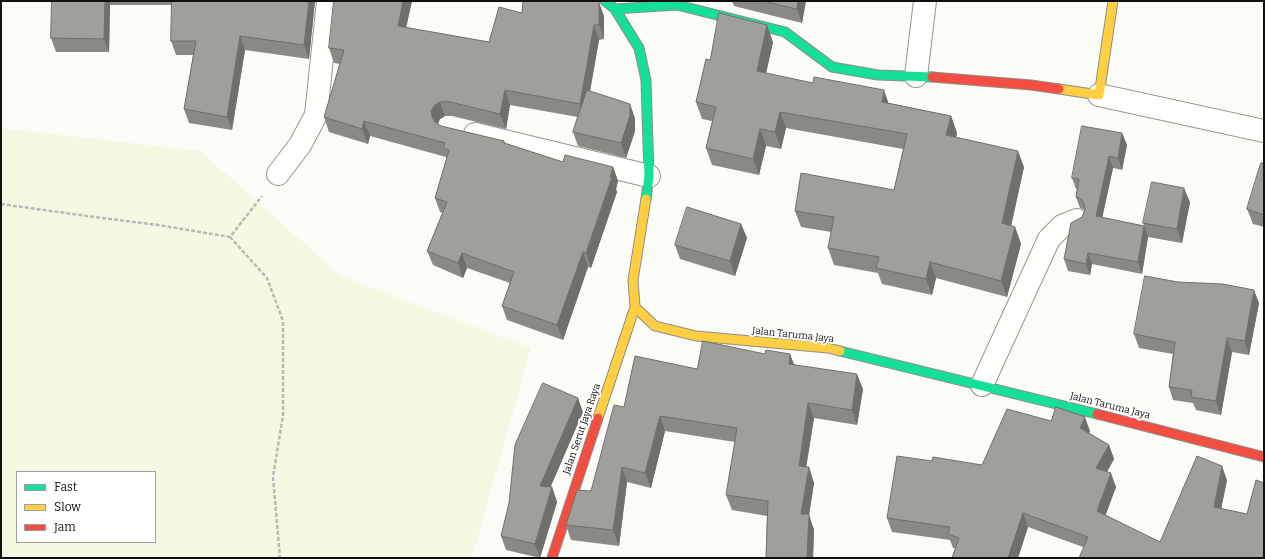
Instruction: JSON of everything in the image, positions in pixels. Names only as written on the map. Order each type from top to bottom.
[{"type":"main road","points":[[605,1],[615,9],[639,48],[646,80],[649,176],[632,280],[635,307]]},
{"type":"main road","points":[[615,9],[678,3],[784,32],[832,67],[878,75],[916,76],[1031,85],[1099,95],[1113,1]]},
{"type":"main road","name":"Jalan Taruma Jaya","points":[[635,307],[655,326],[696,336],[828,348],[982,385],[1264,457]]},
{"type":"main road","name":"Jalan Serut Jaya Raya","points":[[552,558],[635,307]]},
{"type":"street","points":[[278,174],[300,144],[316,115],[328,1]]},
{"type":"street","points":[[916,76],[925,1]]},
{"type":"street","points":[[1099,95],[1264,130]]},
{"type":"street","points":[[456,130],[649,176]]},
{"type":"street","points":[[982,385],[1048,239],[1062,226],[1077,220]]},
{"type":"path","points":[[230,237],[278,174]]},
{"type":"path","points":[[1,204],[158,225],[230,237],[267,278],[283,321],[283,414],[273,477],[280,558]]},
{"type":"green space","points":[[1,128],[200,151],[341,276],[531,348],[472,558],[1,558]]},
{"type":"building","points":[[52,1],[105,1],[104,39],[51,38]]},
{"type":"building","points":[[172,1],[309,1],[304,45],[240,36],[227,117],[184,109],[196,41],[171,41]]},
{"type":"building","points":[[334,1],[403,1],[398,26],[489,42],[499,7],[522,13],[523,1],[599,2],[599,25],[594,25],[580,104],[505,90],[500,114],[446,101],[435,105],[431,111],[435,122],[441,126],[504,141],[504,143],[563,162],[565,155],[613,167],[610,177],[612,177],[586,253],[583,252],[557,325],[502,306],[514,272],[462,253],[458,263],[427,251],[447,202],[435,198],[449,150],[443,148],[445,143],[364,121],[362,129],[324,117],[344,50],[329,48]]},
{"type":"building","points":[[764,1],[798,1],[797,9]]},
{"type":"building","points":[[719,13],[767,25],[757,71],[813,83],[814,77],[884,90],[882,102],[951,116],[946,135],[1018,151],[1002,223],[1015,227],[1001,281],[930,262],[926,279],[876,268],[879,257],[828,248],[834,217],[795,211],[801,173],[894,190],[907,134],[780,112],[775,132],[760,129],[753,159],[706,148],[716,107],[696,102],[706,59],[710,60]]},
{"type":"building","points":[[587,90],[630,104],[630,116],[621,143],[573,132]]},
{"type":"building","points":[[1082,126],[1122,133],[1118,158],[1109,156],[1096,216],[1144,226],[1138,262],[1088,253],[1086,264],[1064,259],[1071,223],[1082,217],[1085,210],[1081,199],[1076,197],[1079,179],[1072,178]]},
{"type":"building","points":[[1261,163],[1264,163],[1264,215],[1247,209]]},
{"type":"building","points":[[1152,182],[1184,188],[1177,229],[1143,223]]},
{"type":"building","points":[[687,207],[741,224],[730,261],[675,245]]},
{"type":"building","points":[[1145,276],[1178,282],[1223,284],[1254,290],[1245,341],[1227,338],[1216,401],[1191,397],[1192,390],[1169,387],[1175,342],[1134,334]]},
{"type":"building","points":[[703,341],[765,354],[766,350],[790,354],[789,364],[857,374],[852,410],[808,403],[799,466],[809,467],[801,514],[809,514],[807,558],[766,558],[768,501],[726,495],[737,428],[660,416],[645,473],[622,467],[613,530],[566,525],[577,490],[591,491],[614,405],[624,407],[635,356],[697,369]]},
{"type":"building","points":[[543,383],[578,398],[540,486],[552,487],[535,544],[501,536],[509,503],[515,445]]},
{"type":"building","points":[[1056,407],[1085,417],[1080,428],[1109,445],[1096,468],[1111,473],[1097,511],[1160,542],[1197,456],[1222,466],[1214,507],[1247,514],[1256,480],[1264,483],[1264,558],[1079,558],[1088,537],[1023,513],[1008,558],[952,558],[959,538],[948,534],[950,527],[887,518],[897,456],[932,461],[933,457],[982,465],[1007,409],[1051,421]]},
{"type":"traffic: fast","points":[[605,1],[615,9],[639,48],[646,80],[649,176],[646,199]]},
{"type":"traffic: fast","points":[[615,9],[677,5],[785,32],[832,67],[878,75],[932,77]]},
{"type":"traffic: fast","points":[[840,351],[1097,414]]},
{"type":"traffic: slow","points":[[1059,89],[1099,95],[1113,1]]},
{"type":"traffic: slow","points":[[646,199],[633,280],[635,307],[655,326],[696,336],[828,348],[840,351]]},
{"type":"traffic: slow","points":[[598,418],[635,307]]},
{"type":"traffic: jam","points":[[932,77],[1031,85],[1059,89]]},
{"type":"traffic: jam","points":[[1097,414],[1264,457]]},
{"type":"traffic: jam","points":[[552,558],[598,418]]}]
